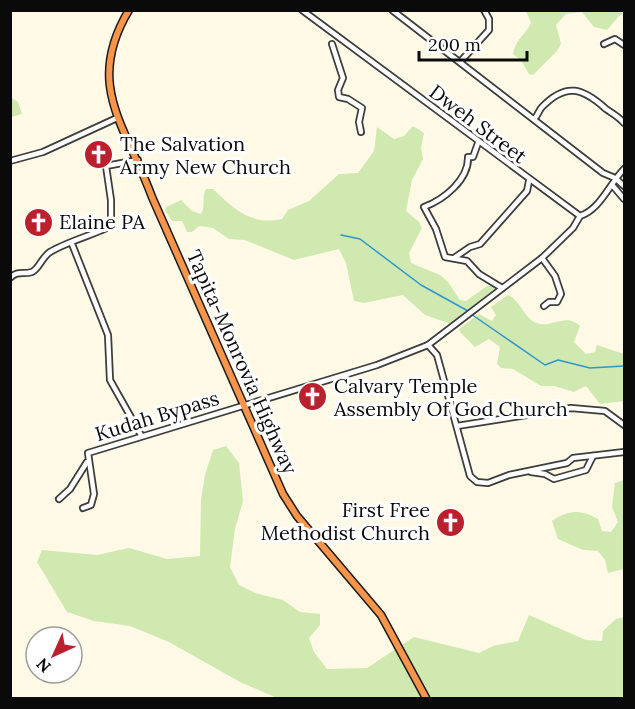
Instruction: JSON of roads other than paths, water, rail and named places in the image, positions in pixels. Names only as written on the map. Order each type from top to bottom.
[{"type":"highway","name":"Tapita-Monrovia Highway","points":[[129,10],[117,31],[108,62],[107,75],[117,118],[138,160],[168,234],[283,494],[297,516],[364,592],[387,623],[426,699]]},
{"type":"street","name":"Dweh Street","points":[[302,10],[365,55],[528,181],[580,216]]},
{"type":"street","points":[[392,10],[535,118],[603,173],[615,178],[624,186]]},
{"type":"street","points":[[460,62],[489,30],[489,19],[484,10]]},
{"type":"street","points":[[604,44],[615,39],[624,45]]},
{"type":"street","points":[[332,44],[343,78],[338,90],[339,97],[348,99],[362,108],[359,122],[361,132]]},
{"type":"street","points":[[535,118],[541,108],[552,99],[565,91],[574,90],[582,91],[598,101],[624,123]]},
{"type":"street","points":[[10,161],[51,149],[117,118]]},
{"type":"street","points":[[478,143],[473,158],[468,157],[465,171],[448,194],[424,207],[436,229],[445,257],[467,261],[479,274],[502,288]]},
{"type":"street","points":[[10,278],[18,273],[31,273],[36,269],[41,258],[53,250],[111,226],[111,200],[106,166],[138,160]]},
{"type":"street","points":[[615,178],[624,169]]},
{"type":"street","name":"Kudah Bypass","points":[[87,462],[88,453],[391,360],[428,345],[542,258],[573,228],[580,216],[586,214],[613,186],[615,178]]},
{"type":"street","points":[[454,258],[470,247],[480,244],[527,191],[528,181]]},
{"type":"street","points":[[613,186],[624,199]]},
{"type":"street","points":[[72,244],[108,335],[110,380],[141,435]]},
{"type":"street","points":[[542,258],[555,276],[561,294],[557,302],[549,302],[544,306]]},
{"type":"street","points":[[428,345],[437,355],[472,479],[488,483],[567,463],[573,458],[624,452]]},
{"type":"street","points":[[457,426],[571,408],[605,411],[624,425]]},
{"type":"street","points":[[528,472],[545,474],[554,479],[560,478],[586,470],[593,456]]},
{"type":"street","points":[[59,499],[67,493],[87,462]]},
{"type":"street","points":[[83,508],[91,505],[94,494],[87,462]]},
{"type":"waterway","points":[[341,235],[360,239],[421,285],[468,311]]},
{"type":"waterway","points":[[471,314],[545,365],[558,360],[590,368],[624,366]]},
{"type":"place","name":"The Salvation Army New Church","points":[[99,155]]},
{"type":"place","name":"Elaine PA","points":[[38,222]]},
{"type":"place","name":"Calvary Temple Assembly Of God Church","points":[[313,397]]},
{"type":"place","name":"First Free Methodist Church","points":[[451,522]]}]
